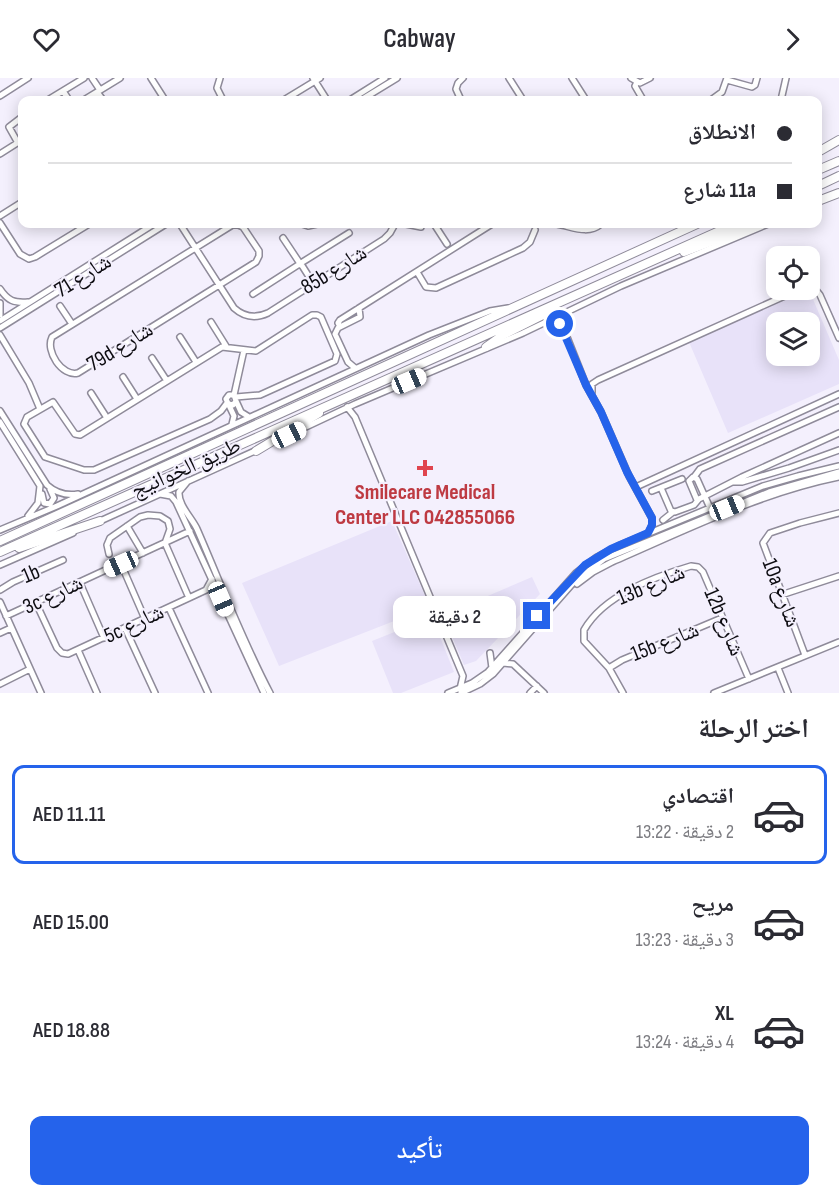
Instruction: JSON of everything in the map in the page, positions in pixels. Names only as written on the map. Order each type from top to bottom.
[{"type":"highway","points":[[822,150],[839,140]]},
{"type":"highway","points":[[822,168],[839,161]]},
{"type":"highway","points":[[822,184],[839,177]]},
{"type":"highway","points":[[822,199],[839,193]]},
{"type":"highway","points":[[662,239],[682,228]]},
{"type":"highway","name":"طريق الخوانيج","points":[[0,541],[688,228]]},
{"type":"highway","name":"طريق الخوانيج","points":[[3,551],[726,228]]},
{"type":"highway","points":[[645,264],[747,228]]},
{"type":"highway","points":[[486,347],[503,335],[550,312],[566,299]]},
{"type":"highway","points":[[256,451],[317,415],[325,406]]},
{"type":"highway","points":[[3,551],[22,548],[100,521]]},
{"type":"street","points":[[0,96],[19,81],[28,78]]},
{"type":"street","points":[[55,96],[84,78]]},
{"type":"street","points":[[92,78],[101,96]]},
{"type":"street","points":[[91,96],[120,78]]},
{"type":"street","points":[[151,78],[162,96]]},
{"type":"street","points":[[220,78],[217,88],[221,96]]},
{"type":"street","points":[[356,96],[385,78]]},
{"type":"street","points":[[368,96],[397,78]]},
{"type":"street","points":[[459,96],[456,89],[463,78]]},
{"type":"street","points":[[509,78],[520,96]]},
{"type":"street","points":[[572,78],[583,96]]},
{"type":"street","points":[[631,78],[637,82],[650,78]]},
{"type":"street","points":[[716,96],[722,92],[727,79],[752,87],[756,78]]},
{"type":"street","points":[[782,96],[786,78]]},
{"type":"street","points":[[290,96],[316,79],[325,96]]},
{"type":"street","points":[[637,82],[635,87],[641,96]]},
{"type":"street","points":[[63,91],[66,96]]},
{"type":"street","points":[[18,120],[9,127],[18,138]]},
{"type":"street","points":[[0,154],[18,142]]},
{"type":"street","points":[[0,216],[18,205]]},
{"type":"street","points":[[0,223],[20,254],[26,258],[32,258],[82,228]]},
{"type":"street","name":"شارع 71","points":[[1,325],[30,302],[148,228]]},
{"type":"street","points":[[152,228],[153,232]]},
{"type":"street","name":"شارع 71","points":[[1,325],[160,228]]},
{"type":"street","points":[[183,228],[219,285]]},
{"type":"street","name":"79d شارع","points":[[228,228],[52,338],[49,345],[64,371],[74,375],[256,262],[259,252],[243,228]]},
{"type":"street","name":"85b شارع","points":[[219,285],[234,308],[244,315],[256,317],[268,313],[384,239],[393,228]]},
{"type":"street","points":[[437,228],[447,243]]},
{"type":"street","points":[[355,368],[348,362],[336,338],[336,332],[340,327],[360,317],[359,308],[417,272],[479,228]]},
{"type":"street","points":[[417,272],[425,285],[430,289],[436,288],[519,250],[530,242],[536,228]]},
{"type":"street","points":[[0,565],[256,451],[347,407],[759,228]]},
{"type":"street","points":[[253,294],[349,233]]},
{"type":"street","points":[[283,238],[312,284]]},
{"type":"street","points":[[0,289],[13,302],[30,302]]},
{"type":"street","points":[[820,295],[839,338]]},
{"type":"street","points":[[582,376],[590,381],[598,380],[776,300]]},
{"type":"street","points":[[0,303],[0,315]]},
{"type":"street","points":[[60,306],[72,324]]},
{"type":"street","points":[[0,530],[429,335],[476,316],[495,310],[513,308]]},
{"type":"street","points":[[567,312],[563,319],[563,327],[582,376],[652,520],[652,527],[648,533]]},
{"type":"street","points":[[315,314],[322,319],[337,356],[333,362],[263,394],[233,401],[210,419],[91,471],[49,459],[41,454],[24,422],[25,418],[52,402],[78,435],[226,346],[251,352],[260,350],[315,314]]},
{"type":"street","points":[[551,320],[563,327]]},
{"type":"street","points":[[211,322],[226,346]]},
{"type":"street","points":[[1,325],[1,336],[42,408]]},
{"type":"street","points":[[180,337],[196,362]]},
{"type":"street","points":[[231,424],[234,416],[233,401],[244,350]]},
{"type":"street","points":[[152,358],[167,381]]},
{"type":"street","points":[[123,377],[137,399]]},
{"type":"street","points":[[593,398],[591,387],[598,380]]},
{"type":"street","points":[[91,393],[107,418]]},
{"type":"street","points":[[636,487],[839,394]]},
{"type":"street","points":[[233,401],[240,411],[249,417]]},
{"type":"street","points":[[355,404],[355,417]]},
{"type":"street","points":[[347,407],[355,417],[464,676],[468,680],[476,681]]},
{"type":"street","points":[[697,500],[689,481],[700,469],[839,407]]},
{"type":"street","points":[[0,411],[53,496],[52,503],[44,503],[40,486],[0,422]]},
{"type":"street","points":[[643,542],[664,531],[664,523],[673,512],[694,505],[697,500],[732,481],[839,433]]},
{"type":"street","points":[[732,481],[751,479],[839,450]]},
{"type":"street","points":[[448,693],[475,687],[492,671],[580,568],[604,553],[664,523],[786,479],[839,466]]},
{"type":"street","points":[[461,691],[503,663],[586,571],[609,556],[784,487],[839,472]]},
{"type":"street","points":[[694,477],[698,479],[710,508]]},
{"type":"street","points":[[524,639],[535,632],[576,585],[592,572],[730,509],[786,490],[839,477]]},
{"type":"street","points":[[652,491],[681,479]]},
{"type":"street","points":[[189,480],[179,492],[179,498],[204,546],[239,629],[270,693]]},
{"type":"street","points":[[45,482],[58,492],[71,495],[83,494]]},
{"type":"street","points":[[23,519],[37,507],[40,486]]},
{"type":"street","points":[[661,488],[673,512]]},
{"type":"street","points":[[158,494],[173,498],[187,524],[262,691]]},
{"type":"street","points":[[677,529],[679,523],[731,502],[739,496]]},
{"type":"street","name":"10a شارع","points":[[805,655],[763,546],[764,540],[770,533],[839,513]]},
{"type":"street","points":[[109,554],[108,540],[144,516],[160,516],[167,520],[170,527],[165,543],[189,598]]},
{"type":"street","points":[[187,524],[182,534],[194,538]]},
{"type":"street","points":[[127,526],[143,554]]},
{"type":"street","points":[[190,531],[195,532],[204,546]]},
{"type":"street","name":"3c شارع","points":[[6,616],[190,531]]},
{"type":"street","name":"1b","points":[[0,590],[63,560]]},
{"type":"street","points":[[121,564],[145,619]]},
{"type":"street","name":"13b شارع","points":[[609,668],[584,641],[582,633],[587,625],[605,606],[620,595],[688,567],[698,567]]},
{"type":"street","name":"12b شارع","points":[[698,567],[703,572],[749,679]]},
{"type":"street","points":[[781,595],[839,576]]},
{"type":"street","points":[[212,579],[206,590],[218,592]]},
{"type":"street","points":[[80,583],[104,638]]},
{"type":"street","name":"5c شارع","points":[[36,603],[57,648],[62,653],[68,654],[206,590]]},
{"type":"street","points":[[0,602],[41,693]]},
{"type":"street","points":[[169,608],[208,693]]},
{"type":"street","name":"15b شارع","points":[[609,668],[631,656],[722,618]]},
{"type":"street","points":[[0,633],[11,627]]},
{"type":"street","points":[[125,628],[154,693]]},
{"type":"street","points":[[714,693],[839,642]]},
{"type":"street","points":[[78,650],[97,693]]},
{"type":"street","points":[[470,693],[489,682],[492,671],[490,653]]},
{"type":"street","points":[[511,654],[513,664],[544,693]]},
{"type":"street","points":[[503,663],[513,664]]},
{"type":"street","points":[[609,668],[623,693]]},
{"type":"street","points":[[778,668],[788,693]]},
{"type":"street","points":[[0,684],[31,671]]},
{"type":"street","points":[[461,691],[464,676]]},
{"type":"street","points":[[530,693],[537,686]]},
{"type":"shaded area","points":[[786,300],[813,300],[818,312],[766,312],[766,366],[820,366],[820,316],[839,360],[839,384],[728,433],[689,342]]},
{"type":"shaded area","points":[[392,521],[430,607],[279,666],[242,583]]},
{"type":"shaded area","points":[[532,577],[540,594],[476,661],[464,665],[443,615]]},
{"type":"shaded area","points":[[432,617],[454,672],[401,693],[393,693],[372,641]]},
{"type":"place","name":"Smilecare Medical Center LLC 042855066","points":[[425,468]]},
{"type":"route","points":[[537,616],[585,565],[611,549],[648,533],[652,525],[652,518],[627,472],[560,324]]}]
